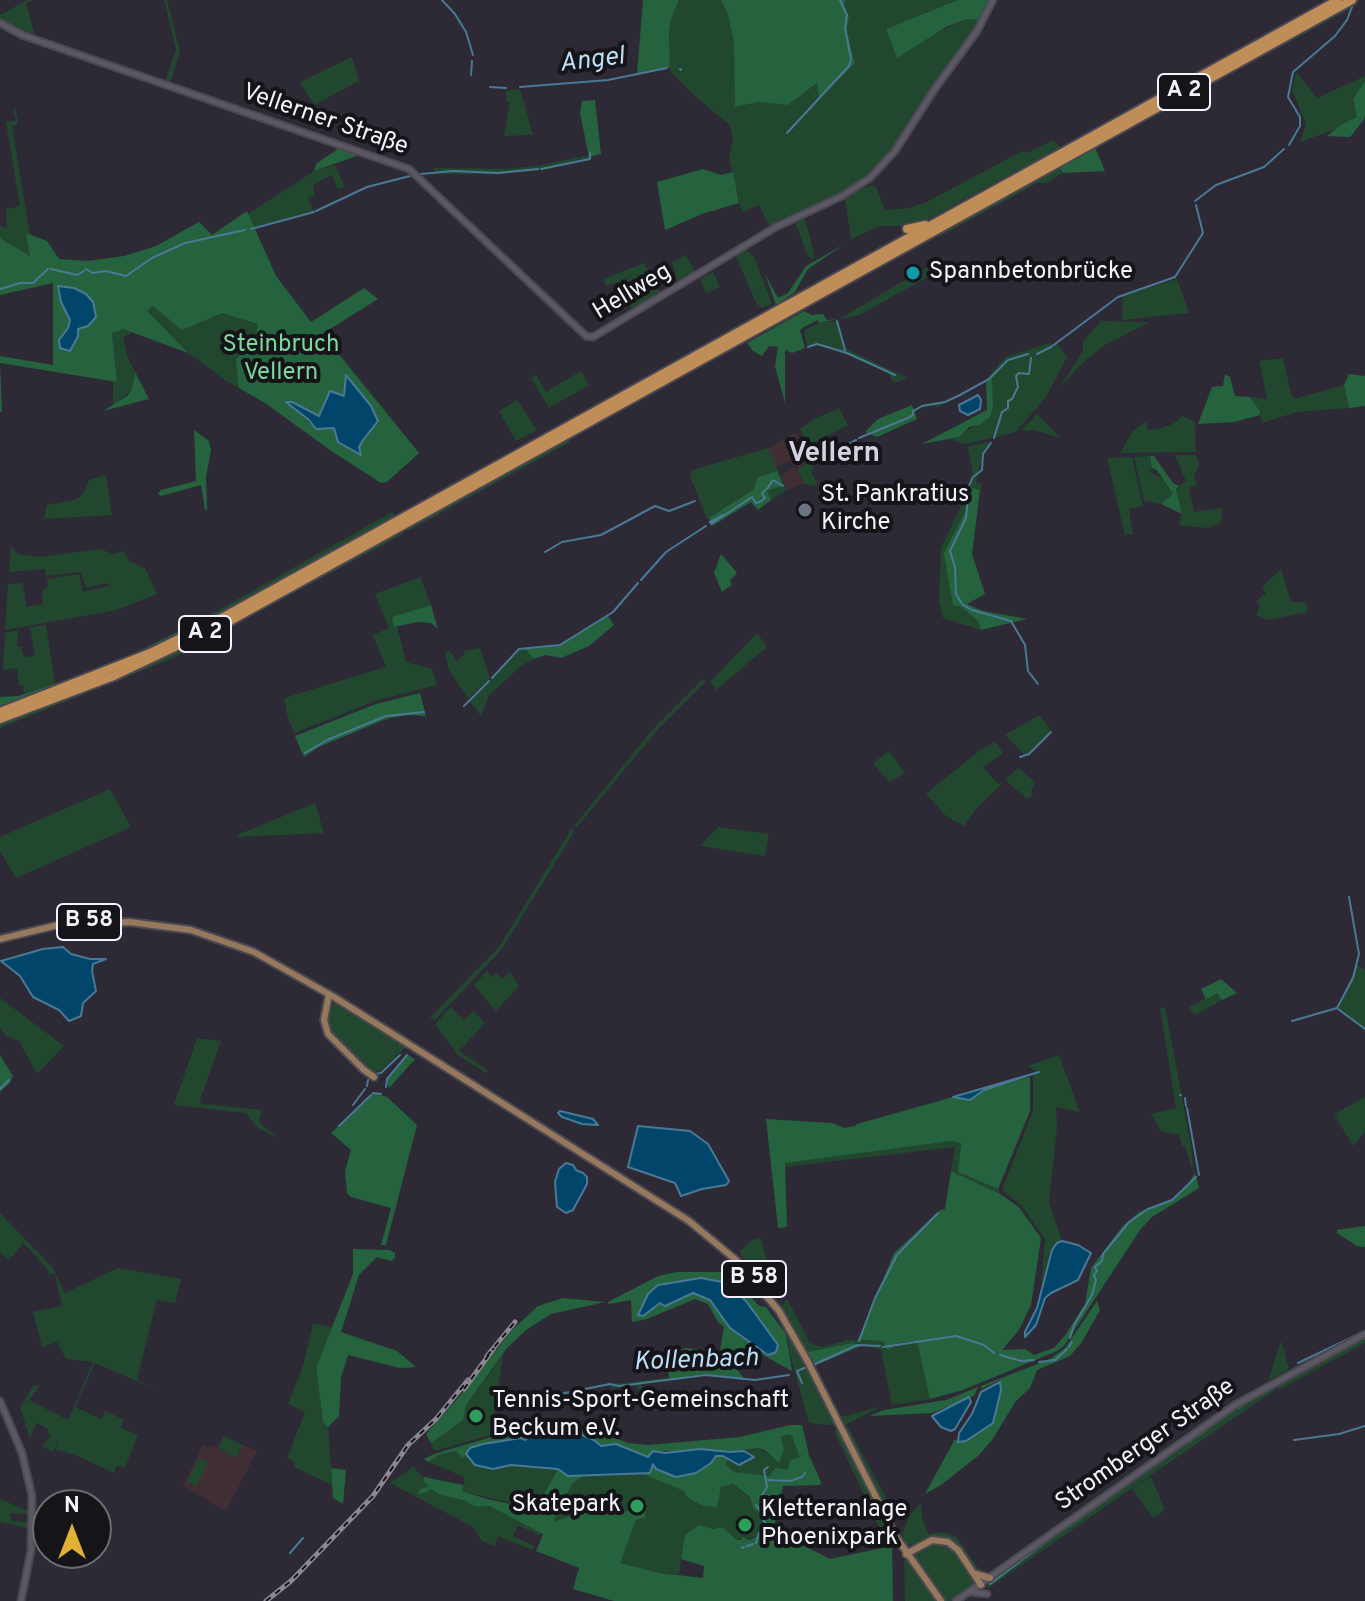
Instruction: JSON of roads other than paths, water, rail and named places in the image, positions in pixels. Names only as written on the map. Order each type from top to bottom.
[{"type":"highway","name":"A 2","points":[[778,313],[941,219],[1338,0]]},
{"type":"highway","name":"A 2","points":[[0,719],[114,676],[176,648],[778,313],[1352,0]]},
{"type":"highway","points":[[934,239],[959,216]]},
{"type":"highway","points":[[907,229],[941,219]]},
{"type":"highway","points":[[778,313],[800,291]]},
{"type":"highway","points":[[778,313],[799,309]]},
{"type":"highway","name":"A 2","points":[[0,712],[111,670],[184,637],[400,523]]},
{"type":"main road","name":"Hellweg","points":[[586,336],[597,336],[776,227],[842,196],[870,178],[895,151],[977,31],[993,0]]},
{"type":"main road","name":"Vellerner Straße","points":[[0,23],[22,35],[409,169],[586,336]]},
{"type":"main road","name":"B 58","points":[[0,939],[30,930],[81,922],[141,922],[191,930],[254,952],[331,995],[689,1221],[736,1260],[779,1311],[898,1540],[941,1601]]},
{"type":"main road","points":[[331,995],[324,1015],[326,1030],[372,1079]]},
{"type":"main road","name":"Stromberger Straße","points":[[956,1601],[1235,1405],[1365,1334]]},
{"type":"main road","points":[[0,1401],[20,1449],[32,1496],[31,1550],[21,1601]]},
{"type":"main road","points":[[906,1554],[932,1540],[943,1540],[958,1550],[981,1585]]},
{"type":"main road","points":[[973,1571],[990,1578]]},
{"type":"main road","points":[[971,1592],[987,1594]]},
{"type":"water","points":[[58,286],[74,288],[86,294],[93,302],[96,317],[88,326],[78,329],[70,351],[60,348],[59,340],[70,320],[61,302]]},
{"type":"water","points":[[346,375],[371,406],[378,421],[359,447],[361,455],[338,442],[334,428],[316,429],[286,402],[319,416],[330,391],[344,396]]},
{"type":"water","points":[[978,395],[980,409],[968,415],[960,411],[959,405]]},
{"type":"water","points":[[63,947],[71,954],[106,959],[93,964],[96,991],[83,1003],[81,1016],[69,1021],[59,1010],[33,997],[20,976],[1,961],[43,949]]},
{"type":"water","points":[[1039,1072],[984,1090],[970,1100],[953,1097]]},
{"type":"water","points":[[558,1113],[593,1119],[598,1125],[582,1124],[562,1117]]},
{"type":"water","points":[[638,1126],[690,1131],[708,1144],[729,1181],[726,1185],[681,1196],[675,1183],[628,1167]]},
{"type":"water","points":[[566,1163],[587,1177],[587,1184],[573,1210],[566,1213],[557,1207],[555,1182],[559,1169]]},
{"type":"water","points":[[1062,1241],[1078,1245],[1091,1253],[1078,1280],[1045,1298],[1036,1325],[1025,1337],[1037,1308],[1052,1250]]},
{"type":"water","points":[[701,1278],[727,1283],[746,1301],[778,1345],[776,1352],[768,1355],[730,1328],[710,1300],[693,1293],[665,1306],[660,1303],[643,1316],[638,1315],[648,1294],[658,1285]]},
{"type":"water","points":[[1000,1382],[993,1423],[966,1441],[958,1442],[959,1433],[972,1414],[981,1392]]},
{"type":"water","points":[[969,1397],[971,1402],[955,1429],[951,1431],[941,1427],[932,1416]]},
{"type":"water","points":[[577,1433],[601,1446],[616,1444],[648,1457],[653,1451],[665,1453],[700,1449],[744,1451],[754,1457],[739,1465],[723,1456],[716,1456],[696,1473],[676,1477],[656,1469],[653,1464],[650,1473],[568,1476],[558,1469],[511,1465],[493,1469],[475,1465],[466,1454],[470,1448],[483,1444],[525,1440],[531,1436]]},
{"type":"waterway","name":"Angel","points":[[442,0],[466,32],[473,55]]},
{"type":"waterway","points":[[787,133],[849,66],[851,59],[845,28],[847,15],[840,0]]},
{"type":"waterway","points":[[1289,145],[1300,126],[1300,117],[1288,97],[1293,72],[1335,36],[1352,7]]},
{"type":"waterway","name":"Angel","points":[[471,75],[472,61]]},
{"type":"waterway","name":"Angel","points":[[520,87],[608,80],[667,68]]},
{"type":"waterway","points":[[490,87],[506,88]]},
{"type":"waterway","points":[[1195,201],[1216,185],[1264,167],[1284,149]]},
{"type":"waterway","points":[[541,169],[590,159],[590,153]]},
{"type":"waterway","points":[[421,174],[538,169]]},
{"type":"waterway","points":[[316,211],[367,187],[410,176]]},
{"type":"waterway","points":[[1037,354],[1118,297],[1175,277],[1203,233],[1196,205]]},
{"type":"waterway","points":[[251,229],[314,212]]},
{"type":"waterway","points":[[86,269],[93,273],[106,271],[126,276],[152,258],[185,243],[245,230]]},
{"type":"waterway","points":[[0,289],[33,283],[48,269]]},
{"type":"waterway","points":[[51,269],[77,275],[84,271]]},
{"type":"waterway","points":[[837,321],[845,350]]},
{"type":"waterway","points":[[808,347],[817,344],[847,353],[895,375]]},
{"type":"waterway","points":[[859,438],[908,418],[922,406],[945,402],[960,395],[989,379],[1008,360],[1028,354]]},
{"type":"waterway","points":[[994,438],[1002,412],[1008,408],[1008,401],[1018,387],[1016,376],[1019,373],[1029,374],[1031,358]]},
{"type":"waterway","points":[[817,461],[856,440]]},
{"type":"waterway","points":[[991,443],[983,454],[982,470],[973,477],[969,486],[966,518],[950,551],[955,567],[956,594],[962,604],[972,610],[1011,621],[1025,645],[1028,671],[1038,684]]},
{"type":"waterway","points":[[767,489],[773,480],[783,486]]},
{"type":"waterway","points":[[711,524],[752,497],[756,503],[760,502],[765,498],[762,494],[765,490]]},
{"type":"waterway","points":[[545,552],[562,542],[601,535],[655,506],[669,511],[695,501]]},
{"type":"waterway","points":[[710,522],[723,515]]},
{"type":"waterway","points":[[641,580],[666,552],[706,526]]},
{"type":"waterway","points":[[492,678],[519,649],[560,645],[613,612],[638,583]]},
{"type":"waterway","points":[[464,706],[489,681]]},
{"type":"waterway","points":[[305,753],[327,740],[386,716],[424,712]]},
{"type":"waterway","points":[[1020,757],[1029,754],[1051,732]]},
{"type":"waterway","points":[[1292,1021],[1337,1008],[1353,978],[1359,954],[1349,897]]},
{"type":"waterway","points":[[1338,1009],[1365,1029]]},
{"type":"waterway","points":[[375,1074],[381,1073],[400,1055]]},
{"type":"waterway","points":[[386,1087],[387,1079],[407,1055]]},
{"type":"waterway","points":[[0,1089],[9,1080]]},
{"type":"waterway","points":[[367,1086],[368,1080]]},
{"type":"waterway","points":[[353,1105],[365,1089]]},
{"type":"waterway","points":[[373,1093],[381,1094]]},
{"type":"waterway","points":[[339,1126],[371,1095]]},
{"type":"waterway","name":"Kollenbach","points":[[1185,1098],[1186,1106]]},
{"type":"waterway","name":"Kollenbach","points":[[1187,1108],[1199,1175]]},
{"type":"waterway","name":"Kollenbach","points":[[1070,1338],[1092,1295],[1097,1271],[1095,1267],[1102,1261],[1103,1254],[1129,1222],[1148,1209],[1172,1200],[1196,1177]]},
{"type":"waterway","points":[[859,1341],[875,1298],[897,1255],[938,1213]]},
{"type":"waterway","points":[[1298,1363],[1365,1331]]},
{"type":"waterway","name":"Kollenbach","points":[[883,1347],[956,1336],[984,1345],[994,1353]]},
{"type":"waterway","points":[[1342,1349],[1365,1338]]},
{"type":"waterway","name":"Kollenbach","points":[[1069,1347],[1072,1342]]},
{"type":"waterway","name":"Kollenbach","points":[[813,1365],[857,1345],[880,1346]]},
{"type":"waterway","name":"Kollenbach","points":[[1039,1362],[1055,1360],[1067,1349]]},
{"type":"waterway","name":"Kollenbach","points":[[1000,1355],[1021,1361],[1034,1360]]},
{"type":"waterway","name":"Kollenbach","points":[[802,1383],[797,1371],[807,1367]]},
{"type":"waterway","name":"Kollenbach","points":[[510,1406],[555,1400],[560,1394],[610,1384],[619,1386],[706,1375],[755,1380],[789,1375]]},
{"type":"waterway","points":[[1238,1408],[1252,1399]]},
{"type":"waterway","points":[[1189,1442],[1235,1409]]},
{"type":"waterway","points":[[1294,1440],[1339,1434],[1365,1426]]},
{"type":"waterway","points":[[1069,1526],[1186,1443]]},
{"type":"waterway","points":[[762,1495],[767,1487],[764,1470],[768,1467]]},
{"type":"waterway","points":[[768,1480],[790,1481],[805,1473]]},
{"type":"waterway","points":[[756,1505],[761,1512]]},
{"type":"waterway","points":[[756,1543],[759,1533],[769,1528],[763,1520],[764,1513]]},
{"type":"waterway","points":[[990,1584],[1066,1527]]},
{"type":"waterway","name":"Kollenbach","points":[[290,1553],[303,1538]]},
{"type":"waterway","points":[[747,1546],[753,1544]]},
{"type":"railway","points":[[487,1356],[515,1322]]},
{"type":"railway","points":[[464,1389],[494,1348]]},
{"type":"railway","points":[[266,1601],[291,1581],[373,1496],[408,1445],[436,1419],[468,1380]]},
{"type":"place","name":"Spannbetonbrücke","points":[[913,273]]},
{"type":"place","name":"St. Pankratius Kirche","points":[[805,510]]},
{"type":"place","name":"Tennis-Sport-Gemeinschaft Beckum e.V.","points":[[476,1416]]},
{"type":"place","name":"Skatepark","points":[[637,1506]]},
{"type":"place","name":"Kletteranlage Phoenixpark","points":[[745,1525]]},
{"type":"district","name":"Vellern","points":[[834,455]]},
{"type":"park label","name":"Steinbruch Vellern","points":[[281,360]]}]
